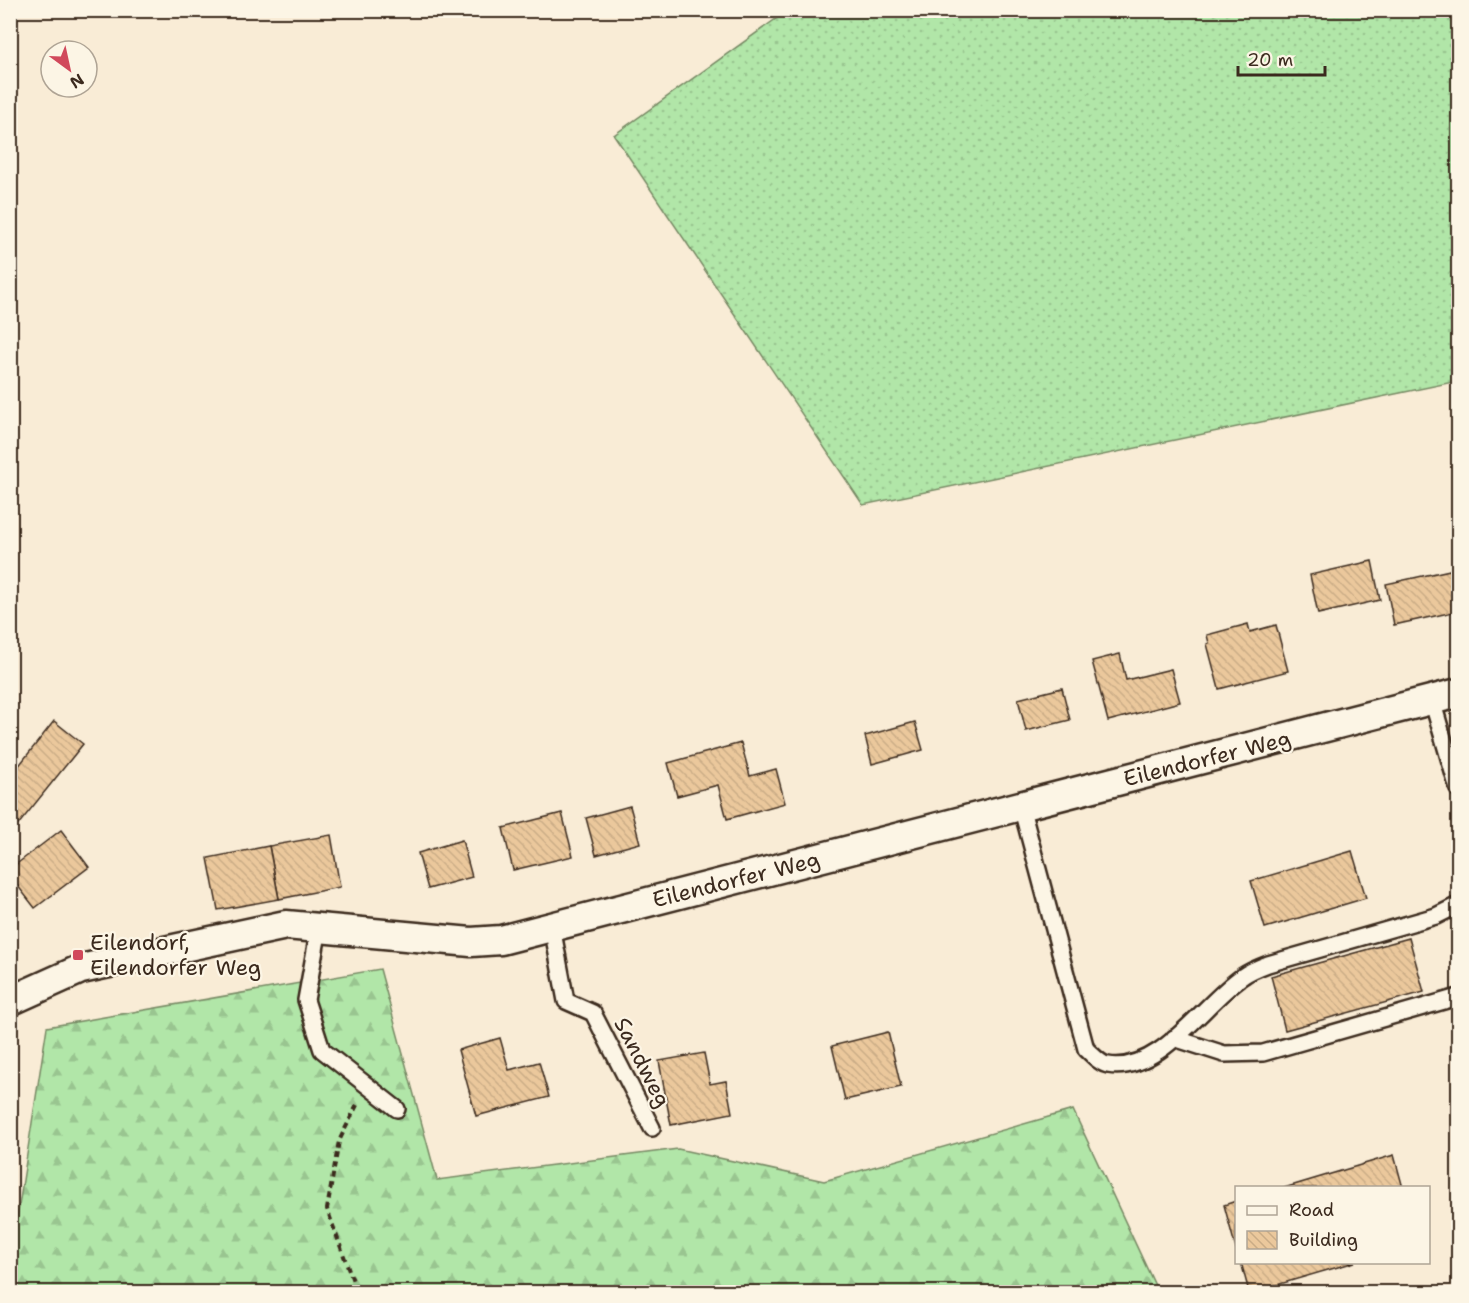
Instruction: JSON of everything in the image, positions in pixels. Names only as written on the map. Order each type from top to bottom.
[{"type":"street","name":"Eilendorfer Weg","points":[[10,1001],[81,969],[286,925],[471,942],[501,940],[1445,697]]},
{"type":"lane","points":[[1445,697],[1458,789]]},
{"type":"lane","points":[[1021,806],[1086,1049],[1106,1065],[1128,1065],[1161,1050],[1244,975],[1268,964],[1436,916],[1458,905]]},
{"type":"lane","name":"Sandweg","points":[[552,927],[566,1001],[593,1013],[652,1128]]},
{"type":"lane","points":[[319,928],[306,1000],[322,1050],[397,1108]]},
{"type":"lane","points":[[1174,1038],[1224,1054],[1263,1053],[1458,997]]},
{"type":"path","points":[[357,1293],[327,1209],[339,1142],[367,1086]]},
{"type":"green space","points":[[787,11],[1458,11],[1458,381],[863,505],[614,135]]},
{"type":"green space","points":[[380,969],[437,1180],[678,1149],[824,1181],[1073,1110],[1158,1292],[11,1292],[11,1257],[47,1027]]},
{"type":"building","points":[[1372,561],[1380,600],[1318,614],[1310,575]]},
{"type":"building","points":[[1450,570],[1458,611],[1394,625],[1386,584]]},
{"type":"building","points":[[1248,624],[1250,632],[1276,625],[1288,671],[1219,689],[1207,644],[1209,643],[1207,635]]},
{"type":"building","points":[[1120,654],[1126,680],[1171,669],[1180,702],[1108,721],[1092,661]]},
{"type":"building","points":[[1062,688],[1070,720],[1026,731],[1018,699]]},
{"type":"building","points":[[54,721],[83,744],[18,825],[10,818],[10,777]]},
{"type":"building","points":[[915,722],[923,750],[872,764],[865,736]]},
{"type":"building","points":[[741,743],[750,776],[776,769],[785,803],[727,819],[718,785],[677,796],[668,763]]},
{"type":"building","points":[[630,806],[640,843],[596,855],[586,818]]},
{"type":"building","points":[[562,813],[573,856],[513,870],[503,828]]},
{"type":"building","points":[[61,830],[89,867],[35,908],[10,876],[10,869]]},
{"type":"building","points":[[331,835],[340,887],[279,899],[269,846]]},
{"type":"building","points":[[462,840],[472,877],[428,889],[418,853]]},
{"type":"building","points":[[269,846],[279,899],[218,910],[208,858]]},
{"type":"building","points":[[1352,851],[1366,898],[1265,928],[1251,881]]},
{"type":"building","points":[[1409,938],[1424,992],[1285,1030],[1271,976]]},
{"type":"building","points":[[888,1032],[901,1087],[845,1100],[832,1046]]},
{"type":"building","points":[[500,1038],[509,1070],[539,1062],[549,1097],[476,1116],[458,1050]]},
{"type":"building","points":[[704,1053],[710,1084],[726,1081],[732,1113],[671,1125],[659,1061]]},
{"type":"building","points":[[1394,1155],[1402,1186],[1291,1186]]},
{"type":"building","points":[[1235,1201],[1235,1245],[1224,1205]]},
{"type":"building","points":[[1242,1264],[1348,1264],[1253,1292],[1249,1292]]},
{"type":"place","name":"Eilendorf, Eilendorfer Weg","points":[[78,955]]}]
